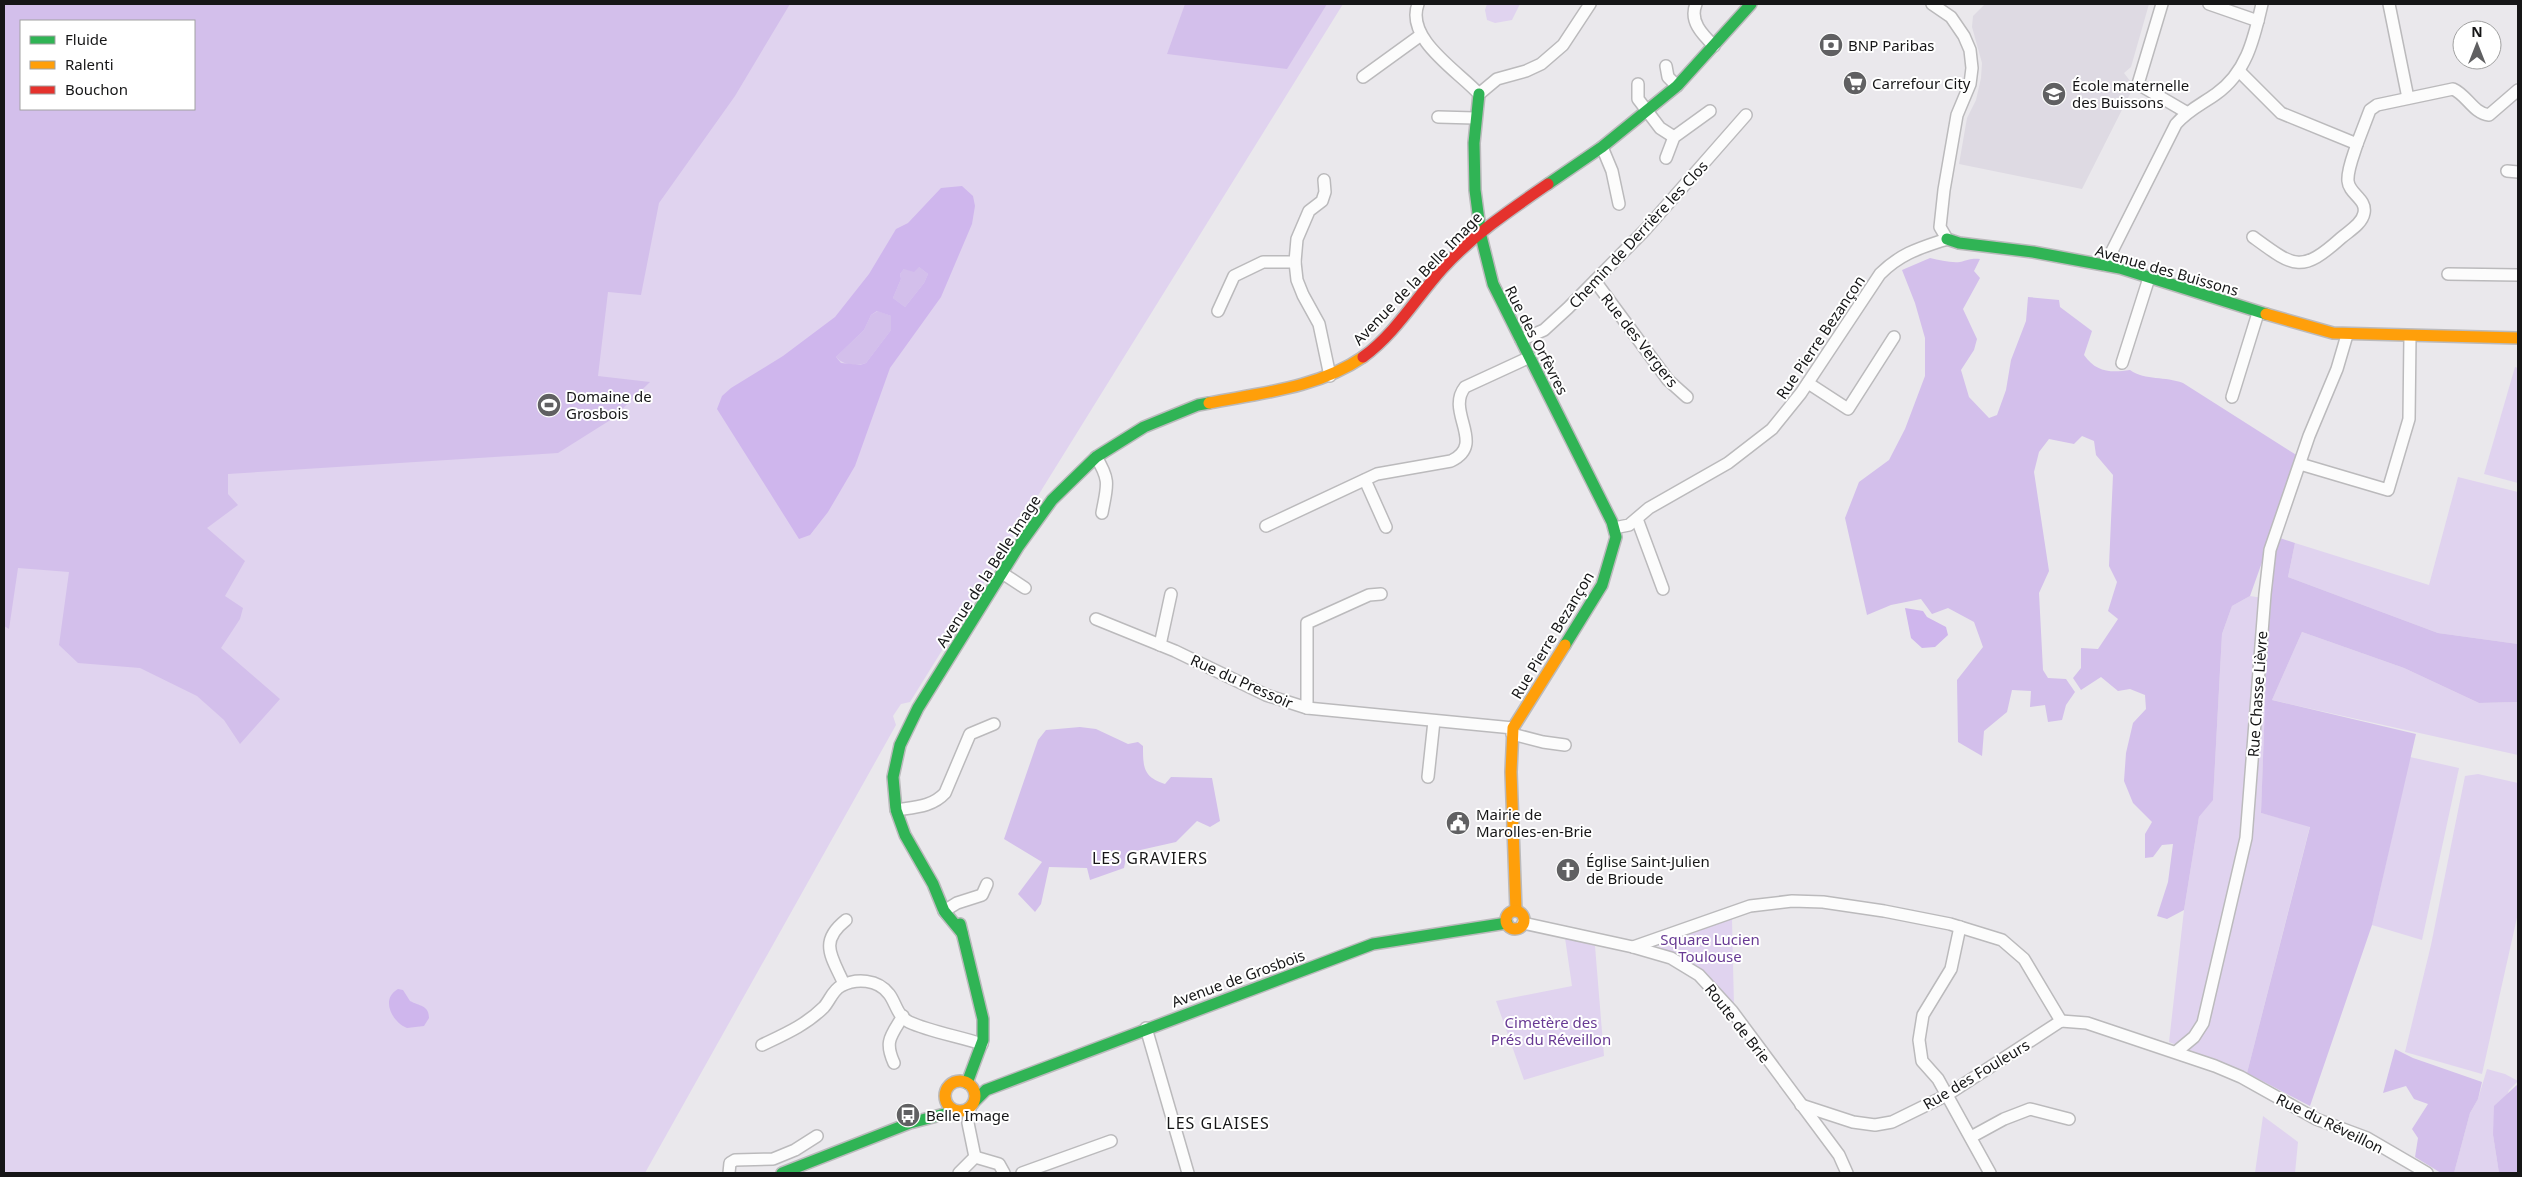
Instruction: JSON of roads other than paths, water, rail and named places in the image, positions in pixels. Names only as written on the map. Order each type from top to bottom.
[{"type":"street","points":[[1418,4],[1416,26],[1424,41],[1479,94],[1497,78],[1526,71],[1541,64],[1563,45],[1590,4]]},
{"type":"street","points":[[1696,4],[1693,12],[1698,30],[1714,46]]},
{"type":"street","name":"Avenue de la Belle Image","points":[[970,1085],[968,1073],[978,1043],[982,1017],[960,923],[948,909],[948,897],[933,884],[905,835],[896,810],[893,777],[900,745],[918,708],[1032,525],[1052,500],[1096,457],[1144,426],[1198,405],[1302,385],[1347,368],[1384,337],[1442,269],[1497,216],[1602,147],[1676,86],[1751,4]]},
{"type":"street","points":[[1932,4],[1951,17],[1964,36],[1970,50],[1972,68],[1970,84],[1958,115],[1944,190],[1940,227],[1947,238]]},
{"type":"street","points":[[2162,4],[2138,84],[2186,112]]},
{"type":"street","points":[[2209,4],[2258,21]]},
{"type":"street","points":[[2105,265],[2176,124],[2186,112],[2229,84],[2239,71],[2251,49],[2262,4]]},
{"type":"street","points":[[2388,4],[2408,98]]},
{"type":"street","points":[[1363,77],[1421,34]]},
{"type":"street","points":[[1666,66],[1668,77],[1676,86]]},
{"type":"street","points":[[2239,71],[2281,113],[2358,144]]},
{"type":"street","points":[[1638,84],[1638,99],[1660,128],[1674,137]]},
{"type":"street","points":[[2253,237],[2277,254],[2295,262],[2311,262],[2320,257],[2360,221],[2364,213],[2364,204],[2349,187],[2347,178],[2370,110],[2377,105],[2453,89],[2462,93],[2481,114],[2489,115],[2518,90]]},
{"type":"street","name":"Rue des Orfèvres","points":[[1479,94],[1475,118],[1472,162],[1481,232],[1493,284],[1614,528]]},
{"type":"street","points":[[1666,158],[1674,137],[1710,111]]},
{"type":"street","name":"Chemin de Derrière les Clos","points":[[1520,340],[1544,330],[1595,281],[1645,230],[1746,115]]},
{"type":"street","points":[[1438,118],[1475,118]]},
{"type":"street","points":[[1602,147],[1612,171],[1619,204]]},
{"type":"street","points":[[1324,180],[1325,192],[1322,201],[1309,212],[1296,239],[1295,262],[1297,280],[1319,324],[1330,376]]},
{"type":"street","name":"Avenue des Buissons","points":[[1947,238],[1959,243],[2033,252],[2105,265],[2309,328],[2347,335],[2518,338]]},
{"type":"street","name":"Rue Pierre Bezançon","points":[[1513,731],[1602,586],[1614,544],[1614,528],[1623,528],[1649,508],[1728,463],[1748,449],[1787,413],[1880,274],[1894,260],[1908,252],[1947,238]]},
{"type":"street","points":[[1218,311],[1234,276],[1264,262],[1295,262]]},
{"type":"street","points":[[2448,274],[2518,275]]},
{"type":"street","points":[[2122,363],[2149,278]]},
{"type":"street","name":"Rue des Vergers","points":[[1595,281],[1668,380],[1687,397]]},
{"type":"street","points":[[2232,397],[2258,312]]},
{"type":"street","name":"Rue Chasse Lièvre","points":[[2176,1052],[2194,1037],[2203,1023],[2246,838],[2264,594],[2270,550],[2300,464],[2337,369],[2347,335]]},
{"type":"street","points":[[2300,464],[2388,490],[2408,419],[2410,336]]},
{"type":"street","points":[[1808,383],[1848,409],[1894,337]]},
{"type":"street","points":[[1266,526],[1384,472],[1451,461],[1458,457],[1466,448],[1467,439],[1459,406],[1460,394],[1466,387],[1530,357]]},
{"type":"street","points":[[1096,457],[1106,474],[1107,486],[1102,513]]},
{"type":"street","points":[[1365,480],[1386,527]]},
{"type":"street","points":[[1636,519],[1662,589]]},
{"type":"street","points":[[1002,573],[1025,588]]},
{"type":"street","points":[[1160,645],[1171,594]]},
{"type":"street","points":[[1307,708],[1307,623],[1368,595],[1381,594]]},
{"type":"street","name":"Rue du Pressoir","points":[[1096,619],[1160,645],[1266,695],[1307,708],[1513,731],[1542,742],[1565,745]]},
{"type":"street","points":[[1428,776],[1434,721]]},
{"type":"street","points":[[896,810],[929,805],[938,801],[945,793],[970,734],[994,724]]},
{"type":"street","points":[[1513,731],[1511,772],[1516,911]]},
{"type":"street","points":[[948,909],[982,894],[987,884]]},
{"type":"street","points":[[1633,947],[1750,906],[1792,901],[1823,902],[1884,911],[1960,927],[2002,940],[2024,959],[2061,1021]]},
{"type":"street","points":[[1516,911],[1522,915],[1523,923],[1516,928],[1511,927],[1507,923],[1508,915],[1516,911]]},
{"type":"street","points":[[844,984],[830,952],[829,943],[830,936],[846,920]]},
{"type":"street","name":"Avenue de Grosbois","points":[[965,1108],[986,1090],[1372,944],[1507,923]]},
{"type":"street","name":"Route de Brie","points":[[1523,923],[1633,947],[1670,958],[1699,975],[1732,1011],[1839,1155],[1848,1173]]},
{"type":"street","points":[[1960,927],[1951,969],[1923,1015],[1919,1040],[1922,1061],[1938,1079],[1990,1173]]},
{"type":"street","points":[[762,1045],[806,1022],[825,1006],[838,987],[850,982],[867,981],[879,985],[889,993],[908,1021],[978,1043]]},
{"type":"street","points":[[894,1063],[888,1050],[889,1040],[903,1016]]},
{"type":"street","name":"Rue du Réveillon","points":[[2061,1021],[2087,1024],[2176,1052],[2241,1077],[2316,1120],[2367,1138],[2427,1173]]},
{"type":"street","name":"Rue des Fouleurs","points":[[1801,1105],[1853,1122],[1875,1125],[1892,1122],[1947,1095],[2061,1021]]},
{"type":"street","points":[[1146,1028],[1188,1173]]},
{"type":"street","name":"Avenue de la Belle Image","points":[[953,1083],[978,1043]]},
{"type":"street","points":[[910,1123],[936,1107],[945,1098],[947,1089],[953,1083],[970,1085],[986,1090]]},
{"type":"street","points":[[782,1173],[910,1123],[965,1108],[975,1095],[970,1085]]},
{"type":"street","points":[[945,1098],[948,1106],[965,1108]]},
{"type":"street","points":[[965,1108],[974,1157]]},
{"type":"street","points":[[1971,1137],[2004,1119],[2030,1109],[2069,1119]]},
{"type":"street","points":[[729,1173],[729,1166],[735,1160],[773,1159],[795,1150],[817,1136]]},
{"type":"street","points":[[1022,1173],[1111,1141]]},
{"type":"street","points":[[959,1173],[974,1157]]},
{"type":"street","points":[[974,1157],[999,1164],[1004,1173]]},
{"type":"place","name":"BNP Paribas","points":[[1831,45]]},
{"type":"place","name":"Carrefour City","points":[[1855,83]]},
{"type":"place","name":"École maternelle des Buissons","points":[[2054,94]]},
{"type":"place","name":"Domaine de Grosbois","points":[[549,405]]},
{"type":"place","name":"Mairie de Marolles-en-Brie","points":[[1458,823]]},
{"type":"place","name":"Église Saint-Julien de Brioude","points":[[1568,870]]},
{"type":"place","name":"Belle Image","points":[[908,1115]]},
{"type":"district","name":"LES GRAVIERS","points":[[1150,858]]},
{"type":"district","name":"LES GLAISES","points":[[1218,1123]]},
{"type":"park label","name":"Square Lucien Toulouse","points":[[1710,948]]},
{"type":"park label","name":"Cimetère des Prés du Réveillon","points":[[1551,1030]]}]
